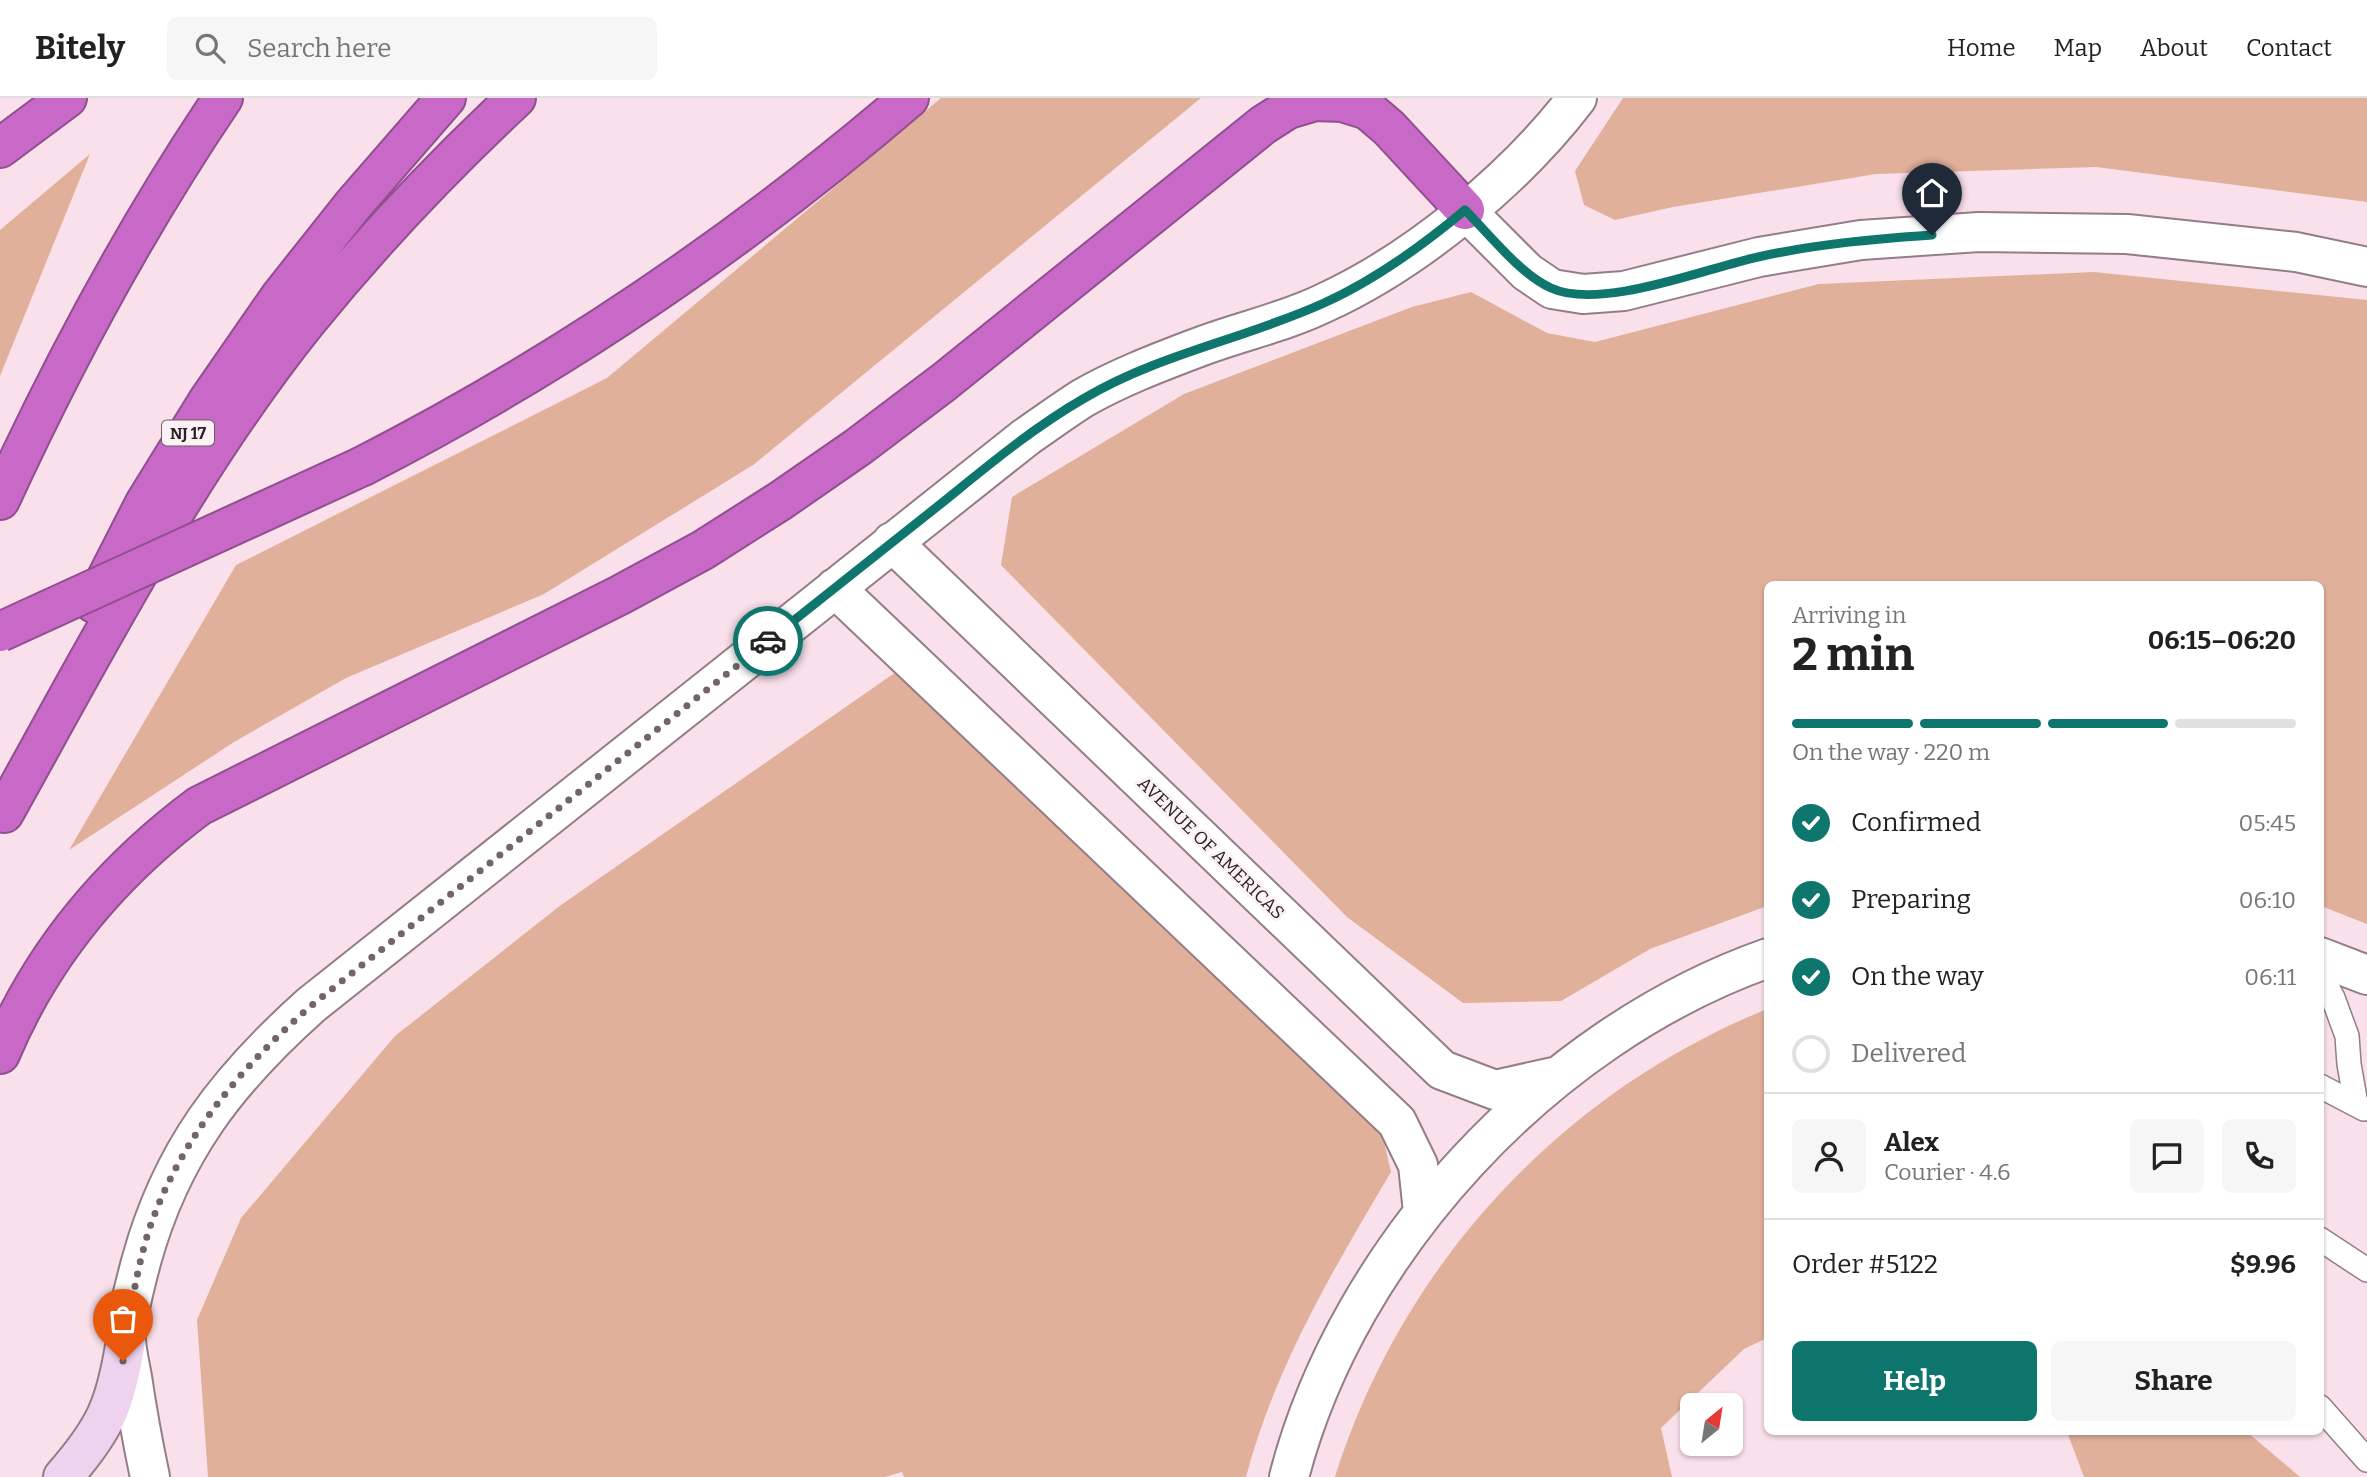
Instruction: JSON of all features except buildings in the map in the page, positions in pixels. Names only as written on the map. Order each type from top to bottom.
[{"type":"highway","points":[[0,148],[67,98]]},
{"type":"highway","points":[[0,500],[80,337],[143,223],[223,98]]},
{"type":"highway","name":"NJ 17","points":[[2,820],[46,708],[91,608],[145,503],[208,401],[280,297],[353,205],[446,98]]},
{"type":"highway","points":[[2,820],[111,620],[234,422],[305,324],[381,234],[464,147],[516,98]]},
{"type":"highway","points":[[0,632],[363,466],[505,389],[644,302],[716,252],[790,196],[909,98]]},
{"type":"highway","points":[[0,1054],[29,995],[60,946],[94,902],[152,843],[199,806],[620,595],[703,550],[769,508],[858,447],[933,390],[1263,125],[1288,109],[1315,101],[1342,102],[1368,110],[1389,128],[1465,210]]},
{"type":"street","points":[[63,1477],[86,1451],[108,1416],[120,1382],[135,1283],[151,1224],[175,1169],[202,1123],[236,1079],[312,1005],[1007,451],[1083,398],[1137,372],[1324,303],[1376,275],[1424,244],[1511,171],[1556,125],[1577,98]]},
{"type":"street","points":[[1465,210],[1527,272],[1552,289],[1583,294],[1624,292],[1759,257],[1861,240],[1979,232],[2127,234],[2296,252],[2367,267]]},
{"type":"street","name":"AVENUE OF AMERICAS","points":[[892,542],[1442,1070],[1496,1090],[1558,1076]]},
{"type":"street","points":[[835,588],[1397,1122],[1418,1165],[1423,1212]]},
{"type":"street","points":[[2324,959],[2367,975]]},
{"type":"street","points":[[1289,1477],[1317,1396],[1347,1332],[1382,1271],[1423,1212],[1465,1163],[1508,1119],[1558,1076],[1606,1042],[1656,1011],[1764,960]]},
{"type":"street","points":[[126,1340],[150,1477]]},
{"type":"lane","points":[[2324,981],[2347,1036],[2349,1064],[2362,1107]]},
{"type":"lane","points":[[2324,1088],[2362,1107]]},
{"type":"lane","points":[[2324,1242],[2367,1270]]},
{"type":"lane","points":[[2324,1412],[2367,1460]]},
{"type":"shaded area","points":[[941,98],[1201,98],[753,465],[544,594],[346,678],[234,742],[69,850],[236,565],[607,378]]},
{"type":"shaded area","points":[[1623,98],[2367,98],[2367,202],[2096,167],[1876,174],[1673,207],[1615,220],[1584,205],[1575,171]]},
{"type":"shaded area","points":[[90,154],[0,376],[0,230]]},
{"type":"shaded area","points":[[2094,272],[2367,300],[2367,924],[2324,907],[2324,581],[1764,581],[1764,907],[1650,949],[1561,1001],[1463,1003],[1347,917],[1001,565],[1012,497],[1184,394],[1412,307],[1471,292],[1547,333],[1595,342],[1819,284]]},
{"type":"shaded area","points":[[896,672],[1383,1137],[1391,1172],[1327,1283],[1289,1358],[1258,1436],[1246,1477],[904,1477],[902,1472],[885,1477],[208,1477],[197,1320],[241,1218],[395,1036],[561,905]]},
{"type":"shaded area","points":[[1764,1010],[1764,1339],[1744,1349],[1698,1393],[1680,1393],[1680,1410],[1661,1428],[1672,1477],[1335,1477],[1364,1399],[1402,1326],[1447,1257],[1499,1195],[1557,1138],[1622,1088],[1692,1044]]},
{"type":"shaded area","points":[[2068,1435],[2251,1435],[2300,1477],[2084,1477]]},
{"type":"way so far","points":[[123,1361],[135,1283],[151,1224],[175,1169],[202,1123],[236,1079],[274,1039],[312,1005],[768,641]]},
{"type":"route","points":[[768,641],[979,473],[1083,398],[1137,372],[1197,348],[1324,303],[1376,275],[1424,244],[1465,210],[1527,272],[1552,289],[1583,294],[1624,292],[1759,257],[1861,240],[1932,235]]}]
